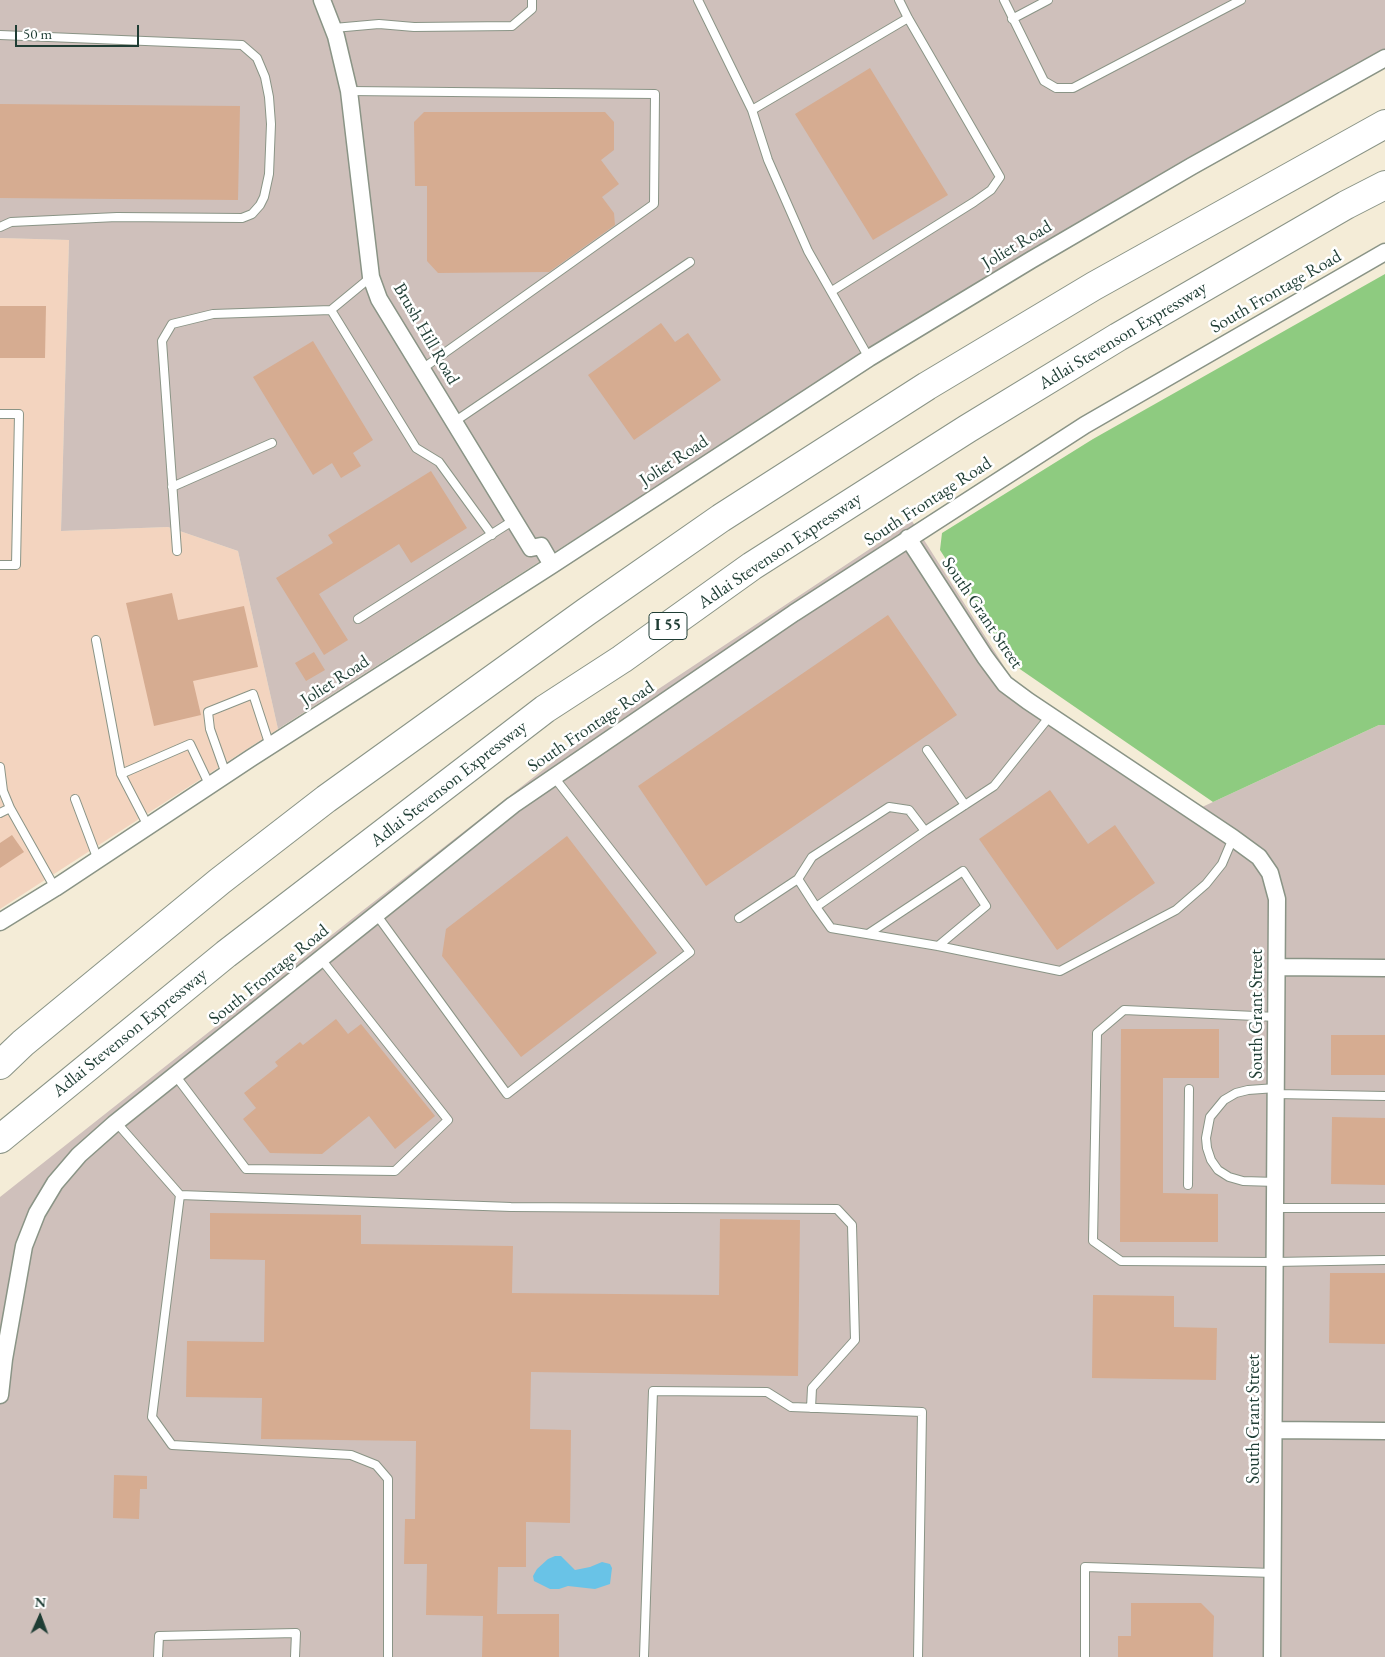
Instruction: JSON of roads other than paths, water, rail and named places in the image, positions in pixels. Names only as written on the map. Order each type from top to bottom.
[{"type":"highway","points":[[0,1064],[30,1037],[190,906],[326,799],[586,612],[721,518],[927,386],[1094,286],[1385,124]]},
{"type":"highway","name":"Adlai Stevenson Expressway","points":[[0,1139],[226,954],[544,709],[622,659],[752,566],[967,428],[1110,342],[1346,205],[1385,185]]},
{"type":"street","name":"Brush Hill Road","points":[[322,0],[334,28],[349,90],[371,277],[379,299],[531,548],[541,546],[552,565]]},
{"type":"street","name":"Joliet Road","points":[[0,922],[869,358],[1192,166],[1385,58]]},
{"type":"street","name":"South Frontage Road","points":[[0,1396],[4,1359],[24,1246],[37,1213],[55,1183],[79,1155],[116,1122],[513,805],[794,613],[1085,425],[1385,252]]},
{"type":"street","name":"South Grant Street","points":[[908,538],[985,657],[1005,684],[1234,838],[1258,857],[1270,873],[1277,899],[1272,1657]]},
{"type":"street","points":[[1277,967],[1385,968]]},
{"type":"street","points":[[1274,1430],[1385,1431]]},
{"type":"lane","points":[[334,28],[379,24],[414,27],[512,26],[532,9],[532,0]]},
{"type":"lane","points":[[698,0],[752,110],[768,160],[808,251],[869,358]]},
{"type":"lane","points":[[832,291],[974,202],[991,190],[1000,178],[899,0]]},
{"type":"lane","points":[[1004,0],[1044,81],[1056,88],[1073,88],[1241,0]]},
{"type":"lane","points":[[1012,18],[1048,0]]},
{"type":"lane","points":[[752,110],[908,18]]},
{"type":"lane","points":[[0,35],[242,45],[257,58],[265,77],[271,124],[269,174],[264,197],[252,214],[242,218],[117,217],[11,222],[0,227]]},
{"type":"lane","points":[[349,90],[655,94],[654,204],[422,369]]},
{"type":"lane","points":[[454,422],[690,262]]},
{"type":"lane","points":[[176,551],[162,341],[172,324],[213,314],[331,310],[371,277]]},
{"type":"lane","points":[[331,310],[416,448],[439,462],[492,534]]},
{"type":"lane","points":[[0,414],[19,414],[16,565],[0,564]]},
{"type":"lane","points":[[172,487],[272,443]]},
{"type":"lane","points":[[358,619],[514,520]]},
{"type":"lane","points":[[96,640],[122,774],[148,826]]},
{"type":"lane","points":[[226,774],[210,729],[208,712],[254,694],[270,746]]},
{"type":"lane","points":[[816,907],[925,831],[994,786],[1050,716]]},
{"type":"lane","points":[[122,774],[190,744],[210,786]]},
{"type":"lane","points":[[927,750],[965,805]]},
{"type":"lane","points":[[0,767],[3,791],[10,808],[55,888]]},
{"type":"lane","points":[[376,914],[507,1094],[690,952],[554,777]]},
{"type":"lane","points":[[75,799],[98,860]]},
{"type":"lane","points":[[739,918],[798,879],[812,857],[889,807],[909,810],[925,831]]},
{"type":"lane","points":[[0,813],[10,808]]},
{"type":"lane","points":[[798,879],[831,928],[938,946],[1060,972],[1176,910],[1206,884],[1222,864],[1234,838]]},
{"type":"lane","points":[[868,934],[963,871],[986,906],[938,946]]},
{"type":"lane","points":[[175,1075],[246,1169],[395,1171],[448,1120],[321,958]]},
{"type":"lane","points":[[1277,1017],[1124,1010],[1097,1033],[1094,1241],[1121,1261],[1275,1262],[1385,1260]]},
{"type":"lane","points":[[1188,1185],[1189,1089]]},
{"type":"lane","points":[[1276,1182],[1243,1181],[1229,1177],[1218,1170],[1211,1160],[1206,1138],[1210,1117],[1224,1100],[1236,1093],[1248,1090],[1385,1096]]},
{"type":"lane","points":[[116,1122],[180,1195],[511,1208],[837,1209],[852,1225],[854,1340],[812,1388],[811,1408]]},
{"type":"lane","points":[[1189,1137],[1206,1138]]},
{"type":"lane","points":[[180,1195],[152,1417],[172,1445],[352,1455],[376,1465],[388,1479],[388,1657]]},
{"type":"lane","points":[[1276,1208],[1385,1208]]},
{"type":"lane","points":[[644,1657],[653,1391],[767,1392],[791,1406],[922,1412],[918,1657]]},
{"type":"lane","points":[[1085,1657],[1085,1567],[1273,1573]]},
{"type":"lane","points":[[158,1657],[159,1636],[296,1633],[295,1657]]},
{"type":"water","points":[[561,1556],[575,1570],[602,1562],[610,1564],[612,1568],[610,1584],[595,1589],[568,1586],[550,1589],[534,1581],[533,1576],[537,1569],[548,1559]]}]
